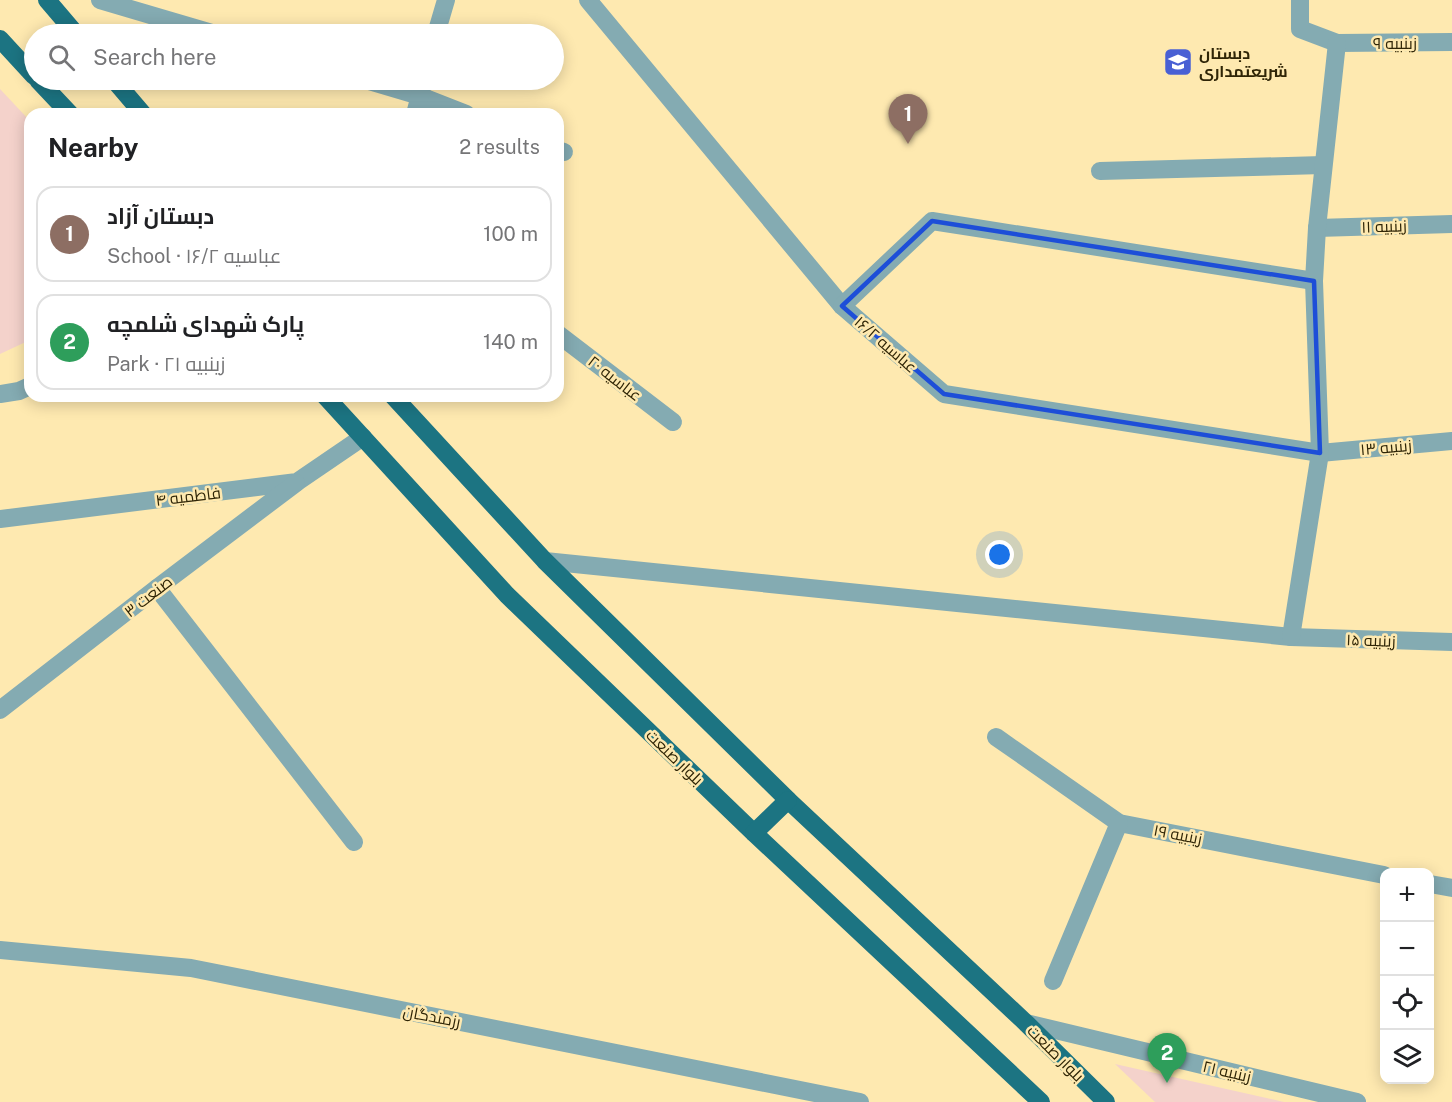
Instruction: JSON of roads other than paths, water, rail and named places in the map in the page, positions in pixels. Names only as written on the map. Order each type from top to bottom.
[{"type":"main road","points":[[46,0],[67,24]]},
{"type":"main road","points":[[0,39],[24,65]]},
{"type":"main road","points":[[47,90],[64,108]]},
{"type":"main road","points":[[123,90],[139,108]]},
{"type":"main road","name":"بلوار صنعت","points":[[331,402],[507,595],[754,833],[1041,1102]]},
{"type":"main road","name":"بلوار صنعت","points":[[399,402],[545,561],[788,800],[1026,1023],[1106,1102]]},
{"type":"main road","points":[[754,833],[788,800]]},
{"type":"street","points":[[100,0],[182,24]]},
{"type":"street","points":[[439,24],[446,0]]},
{"type":"street","name":"عباسیه ۱۶/۲","points":[[588,0],[842,306],[944,394],[1320,453]]},
{"type":"street","points":[[1291,637],[1320,453],[1314,281],[1323,165],[1337,43],[1300,29],[1300,0]]},
{"type":"street","name":"زینبیه ۹","points":[[1337,43],[1452,42]]},
{"type":"street","points":[[417,108],[421,90]]},
{"type":"street","points":[[425,90],[456,108]]},
{"type":"street","points":[[1100,171],[1323,165]]},
{"type":"street","points":[[842,306],[932,221],[1314,281]]},
{"type":"street","name":"زینبیه ۱۱","points":[[1317,228],[1452,224]]},
{"type":"street","name":"عباسیه ۲۰","points":[[564,339],[673,422]]},
{"type":"street","points":[[0,394],[24,389]]},
{"type":"street","name":"فاطمیه ۴","points":[[0,519],[297,482],[363,437]]},
{"type":"street","name":"زینبیه ۱۳","points":[[1320,453],[1452,441]]},
{"type":"street","name":"صنعت ۳","points":[[0,710],[297,482]]},
{"type":"street","name":"زینبیه ۱۵","points":[[545,561],[1291,637],[1452,642]]},
{"type":"street","points":[[157,588],[354,842]]},
{"type":"street","name":"زینبیه ۱۹","points":[[996,737],[1119,823],[1380,874]]},
{"type":"street","points":[[1053,981],[1119,823]]},
{"type":"street","points":[[1434,885],[1452,888]]},
{"type":"street","name":"رزمندگان","points":[[0,950],[191,968],[858,1102]]},
{"type":"street","name":"زینبیه ۲۱","points":[[1026,1023],[1357,1102]]},
{"type":"place","name":"دبستان شریعتمداری","points":[[1178,62]]},
{"type":"place","name":"دبستان آزاد","points":[[908,144]]},
{"type":"place","name":"پارک شهدای شلمچه","points":[[1167,1083]]}]
